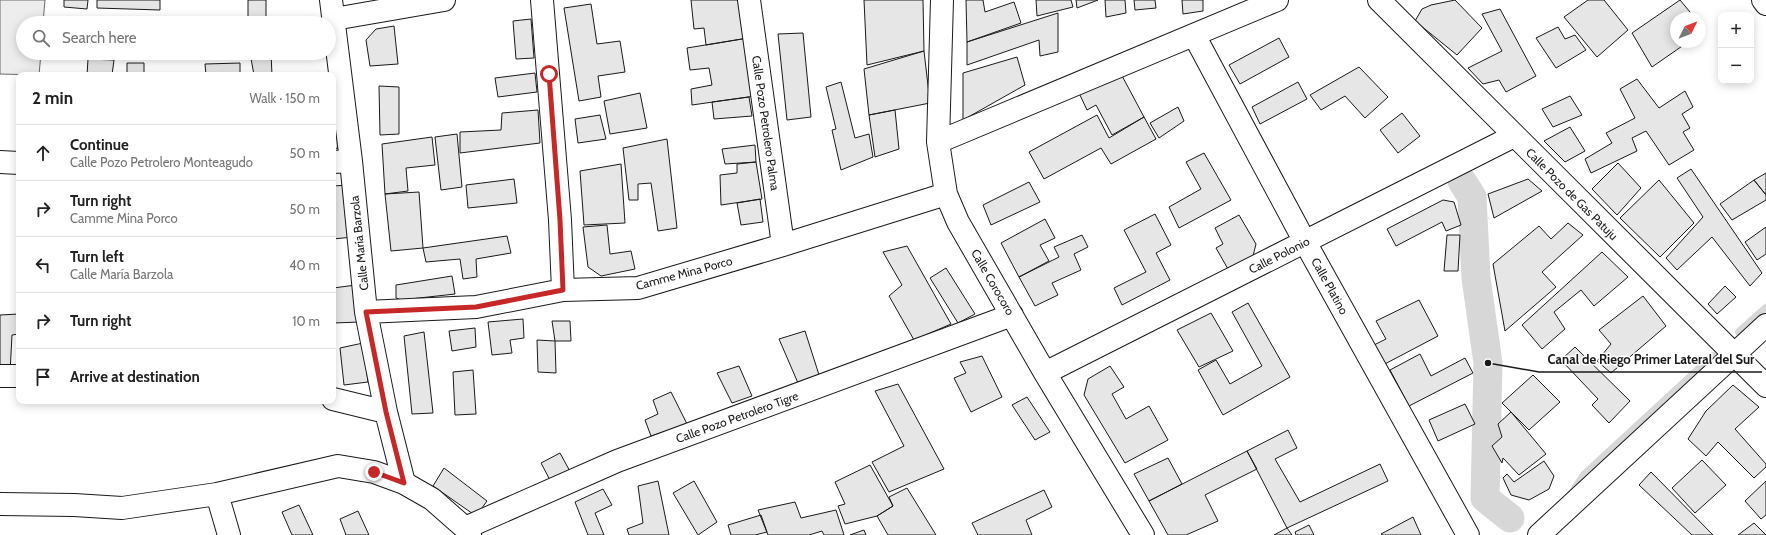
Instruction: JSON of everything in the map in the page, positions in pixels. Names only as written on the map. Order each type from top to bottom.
[{"type":"street","points":[[333,10],[444,0]]},
{"type":"street","points":[[542,0],[560,220],[563,290]]},
{"type":"street","name":"Calle Pozo Petrolero Palma","points":[[749,0],[783,245]]},
{"type":"street","name":"Calle Corocoro","points":[[942,0],[938,142],[946,194],[958,222],[1137,534]]},
{"type":"street","points":[[938,142],[1277,0]]},
{"type":"street","name":"Calle Pozo de Gas Patuju","points":[[1379,0],[1766,386]]},
{"type":"street","points":[[1763,0],[1766,4]]},
{"type":"street","name":"Calle Platino","points":[[1194,35],[1305,242],[1468,535]]},
{"type":"street","name":"Calle María Barzola","points":[[336,60],[342,162],[366,312],[386,412],[404,483]]},
{"type":"street","name":"Calle Polonio","points":[[1045,373],[1514,136]]},
{"type":"street","points":[[0,162],[16,163]]},
{"type":"street","name":"Camme Mina Porco","points":[[366,312],[476,307],[563,290],[638,288],[946,194]]},
{"type":"street","name":"Calle Pozo Petrolero Tigre","points":[[467,531],[617,461],[1012,314]]},
{"type":"street","points":[[1547,534],[1766,325]]},
{"type":"street","points":[[0,376],[16,376]]},
{"type":"street","points":[[336,400],[386,412]]},
{"type":"street","points":[[0,504],[74,505],[122,508],[217,494],[338,466],[374,472],[404,483],[432,499],[467,531]]},
{"type":"street","points":[[217,494],[230,535]]},
{"type":"shaded area","points":[[0,0],[45,0],[44,16],[16,16],[16,60],[40,60],[39,72],[16,72],[16,74],[0,74]]},
{"type":"building","points":[[64,0],[88,0],[87,9],[64,7]]},
{"type":"building","points":[[97,0],[160,0],[160,10],[97,8]]},
{"type":"building","points":[[248,0],[266,0],[266,16],[248,16]]},
{"type":"building","points":[[691,0],[743,0],[748,38],[706,45],[704,28],[694,29]]},
{"type":"building","points":[[864,0],[923,0],[924,51],[867,65]]},
{"type":"building","points":[[966,0],[983,0],[985,12],[1014,2],[1021,23],[967,42]]},
{"type":"building","points":[[1036,0],[1071,0],[1073,7],[1037,16]]},
{"type":"building","points":[[1076,0],[1098,0],[1077,8]]},
{"type":"building","points":[[1105,0],[1125,0],[1126,13],[1106,17]]},
{"type":"building","points":[[1134,0],[1155,0],[1156,8],[1135,10]]},
{"type":"building","points":[[1182,0],[1203,0],[1203,11],[1183,14]]},
{"type":"building","points":[[1455,0],[1482,28],[1457,55],[1415,21],[1422,9],[1431,5]]},
{"type":"building","points":[[1588,0],[1604,0],[1628,30],[1597,57],[1564,17]]},
{"type":"building","points":[[1680,0],[1690,12],[1670,12],[1670,48],[1679,48],[1652,67],[1632,33]]},
{"type":"building","points":[[591,4],[597,44],[620,41],[625,72],[598,76],[601,97],[579,101],[564,8]]},
{"type":"building","points":[[1500,9],[1536,76],[1506,92],[1499,80],[1483,84],[1468,68],[1502,51],[1482,14]]},
{"type":"building","points":[[1058,13],[1058,52],[1040,56],[1039,40],[967,65],[967,42]]},
{"type":"building","points":[[531,19],[534,58],[516,59],[513,21]]},
{"type":"building","points":[[394,26],[398,64],[370,66],[366,40],[376,29]]},
{"type":"building","points":[[1558,27],[1565,39],[1575,35],[1586,50],[1556,68],[1536,38]]},
{"type":"building","points":[[803,33],[811,117],[787,120],[778,34]]},
{"type":"building","points":[[748,38],[755,96],[692,105],[691,89],[712,85],[709,68],[690,70],[687,48]]},
{"type":"building","points":[[1279,38],[1289,57],[1240,84],[1229,65]]},
{"type":"building","points":[[924,51],[930,103],[869,115],[864,69]]},
{"type":"building","points":[[1017,57],[1025,85],[963,120],[963,73]]},
{"type":"building","points":[[88,60],[114,60],[112,72],[87,72]]},
{"type":"building","points":[[251,60],[271,60],[272,72],[253,72]]},
{"type":"building","points":[[127,63],[144,63],[144,72],[127,72]]},
{"type":"building","points":[[240,63],[240,72],[206,72],[205,64]]},
{"type":"building","points":[[1359,67],[1388,97],[1365,118],[1345,96],[1321,110],[1310,95]]},
{"type":"building","points":[[1120,72],[1144,117],[1112,135],[1096,105],[1087,110],[1079,93]]},
{"type":"building","points":[[535,73],[537,92],[498,97],[495,78]]},
{"type":"building","points":[[1637,79],[1659,108],[1685,91],[1693,107],[1682,114],[1690,128],[1683,132],[1694,150],[1669,165],[1646,131],[1632,138],[1637,151],[1591,173],[1585,159],[1612,143],[1606,133],[1635,118],[1620,89]]},
{"type":"building","points":[[841,82],[855,138],[869,134],[873,157],[841,170],[832,130],[836,129],[826,87]]},
{"type":"building","points":[[1298,82],[1307,99],[1260,124],[1252,107]]},
{"type":"building","points":[[379,86],[399,87],[399,134],[380,135]]},
{"type":"building","points":[[640,93],[647,128],[610,134],[604,101]]},
{"type":"building","points":[[1570,96],[1582,115],[1553,127],[1542,109]]},
{"type":"building","points":[[749,97],[752,116],[714,119],[712,102]]},
{"type":"building","points":[[1178,107],[1184,121],[1159,138],[1150,123]]},
{"type":"building","points":[[538,110],[540,143],[460,153],[460,132],[501,130],[502,113]]},
{"type":"building","points":[[895,110],[899,149],[875,157],[869,115]]},
{"type":"building","points":[[1402,113],[1420,136],[1398,153],[1380,130]]},
{"type":"building","points":[[340,115],[343,147],[336,148],[336,116]]},
{"type":"building","points":[[600,115],[606,139],[578,143],[575,119]]},
{"type":"building","points":[[1097,115],[1109,138],[1144,117],[1156,139],[1111,164],[1101,148],[1044,179],[1029,152]]},
{"type":"building","points":[[1570,127],[1585,151],[1565,162],[1544,141]]},
{"type":"building","points":[[457,134],[462,187],[441,190],[435,137]]},
{"type":"building","points":[[432,137],[435,165],[406,168],[408,191],[385,194],[382,144]]},
{"type":"building","points":[[667,139],[677,228],[658,231],[651,183],[638,184],[638,200],[629,200],[623,148]]},
{"type":"building","points":[[755,145],[756,162],[725,164],[722,149]]},
{"type":"building","points":[[1204,153],[1231,200],[1179,228],[1169,207],[1201,189],[1186,162]]},
{"type":"building","points":[[756,162],[762,199],[721,205],[720,175],[737,173],[737,164]]},
{"type":"building","points":[[1618,163],[1641,188],[1617,215],[1592,189]]},
{"type":"building","points":[[621,164],[625,223],[584,225],[580,171]]},
{"type":"building","points":[[1691,169],[1762,273],[1750,286],[1712,237],[1677,270],[1666,258],[1703,217],[1677,178]]},
{"type":"building","points":[[1766,173],[1766,195],[1754,180]]},
{"type":"building","points":[[514,179],[517,203],[468,208],[466,185]]},
{"type":"building","points":[[1528,179],[1542,191],[1494,218],[1488,194]]},
{"type":"building","points":[[1659,180],[1694,223],[1660,257],[1620,218]]},
{"type":"building","points":[[1754,180],[1766,195],[1766,200],[1732,220],[1720,204]]},
{"type":"building","points":[[1029,182],[1040,202],[991,225],[983,205]]},
{"type":"building","points":[[349,185],[353,237],[336,239],[336,186]]},
{"type":"building","points":[[419,192],[423,248],[391,251],[385,194]]},
{"type":"building","points":[[760,199],[763,222],[741,225],[737,203]]},
{"type":"building","points":[[1443,200],[1454,202],[1461,225],[1446,231],[1442,222],[1396,246],[1387,229]]},
{"type":"building","points":[[1155,214],[1171,245],[1156,253],[1170,280],[1122,305],[1114,288],[1146,272],[1124,230]]},
{"type":"building","points":[[1239,215],[1256,244],[1253,256],[1228,269],[1216,248],[1223,244],[1215,228]]},
{"type":"building","points":[[1045,219],[1055,238],[1040,245],[1049,261],[1019,277],[1001,243]]},
{"type":"building","points":[[1568,223],[1583,235],[1542,272],[1556,287],[1505,331],[1493,264],[1539,226],[1551,239]]},
{"type":"building","points":[[607,225],[610,254],[631,251],[635,269],[601,276],[588,267],[583,227]]},
{"type":"building","points":[[1766,227],[1766,254],[1757,260],[1745,242]]},
{"type":"building","points":[[1082,235],[1088,247],[1074,254],[1081,270],[1052,283],[1058,295],[1035,306],[1019,277],[1059,257],[1054,247]]},
{"type":"building","points":[[1447,235],[1460,235],[1458,271],[1444,271]]},
{"type":"building","points":[[507,236],[511,253],[476,259],[477,277],[463,279],[460,259],[426,262],[423,248]]},
{"type":"building","points":[[907,246],[951,324],[914,340],[889,296],[902,285],[883,252]]},
{"type":"building","points":[[1602,252],[1628,277],[1594,306],[1581,290],[1554,312],[1565,329],[1542,349],[1522,325]]},
{"type":"building","points":[[946,268],[975,314],[958,323],[930,278]]},
{"type":"building","points":[[452,276],[455,294],[401,300],[396,298],[396,285]]},
{"type":"building","points":[[356,285],[360,322],[336,323],[336,288]]},
{"type":"building","points":[[1725,286],[1736,297],[1717,314],[1708,304]]},
{"type":"building","points":[[1643,296],[1666,326],[1611,373],[1597,361],[1611,344],[1599,330]]},
{"type":"building","points":[[1419,300],[1438,336],[1381,366],[1372,346],[1386,339],[1376,321]]},
{"type":"building","points":[[1248,303],[1290,377],[1223,415],[1198,370],[1216,360],[1230,384],[1262,366],[1232,312]]},
{"type":"building","points":[[1211,313],[1233,351],[1199,367],[1177,330]]},
{"type":"building","points":[[16,314],[16,334],[12,335],[10,373],[0,372],[0,315]]},
{"type":"building","points":[[523,319],[524,338],[510,340],[512,353],[492,355],[488,322]]},
{"type":"building","points":[[552,321],[570,321],[571,341],[555,341]]},
{"type":"building","points":[[475,328],[476,347],[452,351],[449,331]]},
{"type":"building","points":[[805,331],[820,378],[798,383],[779,339]]},
{"type":"building","points":[[424,332],[433,413],[412,414],[404,336]]},
{"type":"building","points":[[537,340],[555,341],[556,373],[538,372]]},
{"type":"building","points":[[363,343],[368,382],[344,385],[340,348]]},
{"type":"building","points":[[1575,347],[1630,401],[1609,423],[1592,405],[1598,399],[1561,360]]},
{"type":"building","points":[[1420,354],[1431,376],[1465,358],[1473,373],[1409,406],[1390,370]]},
{"type":"building","points":[[982,356],[1002,397],[971,412],[954,378],[966,373],[960,362]]},
{"type":"building","points":[[739,366],[752,396],[732,403],[717,373]]},
{"type":"building","points":[[1110,366],[1124,387],[1112,394],[1126,419],[1149,406],[1168,440],[1125,463],[1084,395],[1088,379]]},
{"type":"building","points":[[473,370],[476,414],[455,415],[453,372]]},
{"type":"building","points":[[1533,375],[1560,402],[1529,430],[1502,403]]},
{"type":"building","points":[[898,384],[944,469],[889,492],[872,462],[904,446],[875,391]]},
{"type":"building","points":[[1733,385],[1759,407],[1735,429],[1766,464],[1766,467],[1754,478],[1718,442],[1706,456],[1688,439],[1706,411]]},
{"type":"building","points":[[671,392],[687,424],[651,436],[645,420],[658,414],[653,400]]},
{"type":"building","points":[[1027,397],[1050,432],[1035,440],[1012,405]]},
{"type":"building","points":[[1465,404],[1475,424],[1438,441],[1429,420]]},
{"type":"building","points":[[1511,412],[1546,454],[1519,475],[1503,458],[1502,463],[1492,446],[1502,437],[1498,424]]},
{"type":"building","points":[[1288,430],[1297,448],[1275,459],[1300,502],[1380,464],[1388,481],[1287,528],[1247,451]]},
{"type":"building","points":[[1247,451],[1257,469],[1205,495],[1218,521],[1186,535],[1168,535],[1149,501]]},
{"type":"building","points":[[560,453],[572,475],[552,484],[541,463]]},
{"type":"building","points":[[1168,458],[1182,484],[1149,501],[1134,474]]},
{"type":"building","points":[[1702,460],[1726,485],[1695,513],[1672,488]]},
{"type":"building","points":[[1544,461],[1554,476],[1549,489],[1529,500],[1511,495],[1503,478],[1507,474],[1514,482]]},
{"type":"building","points":[[870,465],[893,506],[877,516],[845,524],[838,506],[845,504],[835,482]]},
{"type":"building","points":[[444,468],[487,501],[476,516],[433,486]]},
{"type":"building","points":[[1651,472],[1713,535],[1692,535],[1639,485]]},
{"type":"building","points":[[658,481],[669,535],[629,535],[627,529],[643,523],[638,486]]},
{"type":"building","points":[[694,481],[717,522],[698,535],[673,493]]},
{"type":"building","points":[[1766,481],[1766,515],[1761,519],[1745,501]]},
{"type":"building","points":[[907,488],[936,535],[888,535],[877,516],[893,506],[889,497]]},
{"type":"building","points":[[603,489],[612,505],[595,513],[604,535],[588,535],[575,502]]},
{"type":"building","points":[[1044,490],[1052,507],[1026,520],[1032,535],[978,535],[972,523]]},
{"type":"building","points":[[795,502],[801,518],[836,510],[844,535],[824,535],[822,531],[809,535],[768,535],[758,510]]},
{"type":"building","points":[[299,505],[313,535],[292,535],[282,512]]},
{"type":"building","points":[[358,511],[369,535],[346,535],[340,519]]},
{"type":"building","points":[[761,515],[767,532],[755,535],[731,535],[728,525]]},
{"type":"building","points":[[1413,517],[1421,535],[1381,534]]},
{"type":"building","points":[[1754,523],[1766,535],[1738,535]]},
{"type":"building","points":[[1309,525],[1314,535],[1296,535],[1295,532]]},
{"type":"building","points":[[1287,528],[1292,535],[1274,535]]},
{"type":"building","points":[[864,530],[866,535],[850,535]]},
{"type":"waterway","points":[[1462,181],[1472,197],[1476,278],[1488,363],[1485,498],[1510,518]]},
{"type":"waterway","points":[[1739,332],[1766,308]]},
{"type":"waterway","points":[[1572,493],[1584,475],[1713,356]]},
{"type":"place","name":"Canal de Riego Primer Lateral del Sur","points":[[1488,363]]},
{"type":"route","points":[[374,472],[404,483],[386,412],[366,312],[476,307],[563,290],[560,220],[549,74]]}]
